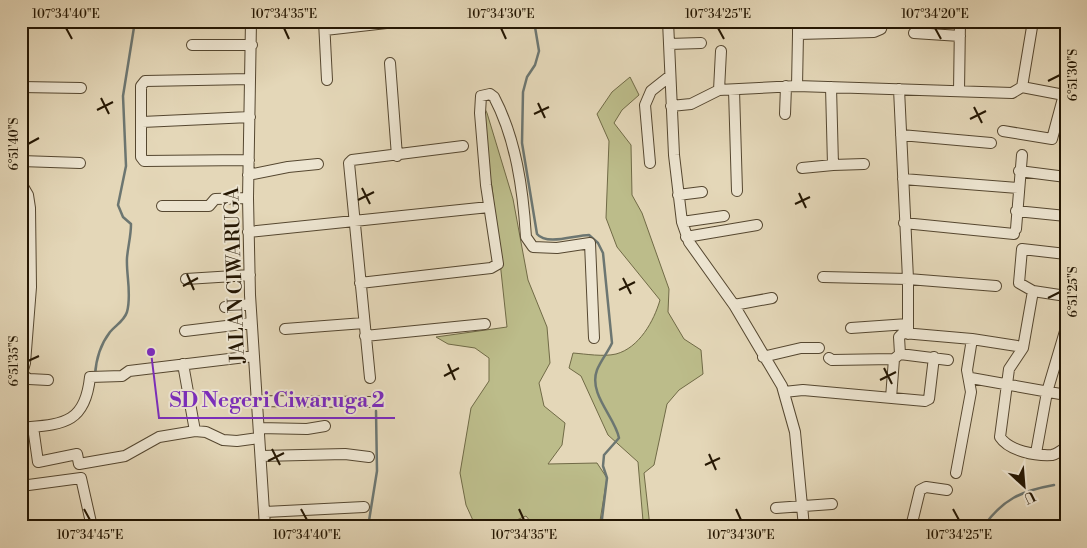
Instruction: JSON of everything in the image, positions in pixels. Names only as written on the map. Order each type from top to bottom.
[{"type":"street","name":"JALAN CIWARUGA","points":[[251,21],[248,232],[251,323],[265,527]]},
{"type":"street","points":[[327,80],[325,26],[404,21]]},
{"type":"street","points":[[668,21],[671,106],[682,222],[686,237],[734,305],[784,392],[795,432],[804,525],[786,527]]},
{"type":"street","points":[[797,86],[798,21]]},
{"type":"street","points":[[798,34],[874,32],[881,28],[883,21]]},
{"type":"street","points":[[958,91],[960,21]]},
{"type":"street","points":[[1022,87],[1033,21]]},
{"type":"street","points":[[914,34],[960,36]]},
{"type":"street","points":[[669,44],[701,44]]},
{"type":"street","points":[[192,45],[252,45]]},
{"type":"street","points":[[719,90],[721,51]]},
{"type":"street","points":[[390,63],[397,156]]},
{"type":"street","points":[[650,162],[645,105],[651,91],[670,76]]},
{"type":"street","points":[[248,160],[144,161],[142,157],[141,86],[144,82],[250,79]]},
{"type":"street","points":[[785,114],[786,86]]},
{"type":"street","points":[[671,106],[691,104],[719,90],[786,86],[1012,93],[1022,87],[1065,91],[1063,116],[1052,139],[1003,131]]},
{"type":"street","points":[[21,87],[81,88]]},
{"type":"street","points":[[831,87],[834,165]]},
{"type":"street","points":[[734,90],[736,191]]},
{"type":"street","points":[[899,90],[908,279],[908,329]]},
{"type":"street","points":[[360,283],[495,266],[498,264],[489,207],[480,113],[481,96],[487,94],[494,97],[506,124],[523,191],[526,237],[529,243],[533,247],[557,248],[590,243],[594,338]]},
{"type":"street","points":[[142,122],[250,117]]},
{"type":"street","points":[[901,134],[991,143]]},
{"type":"street","points":[[370,378],[354,223],[350,161],[463,146]]},
{"type":"street","points":[[904,223],[1015,231],[1022,155]]},
{"type":"street","points":[[21,161],[80,163]]},
{"type":"street","points":[[248,175],[288,167],[318,164]]},
{"type":"street","points":[[802,168],[864,164]]},
{"type":"street","points":[[1019,172],[1066,177]]},
{"type":"street","points":[[903,179],[1018,188]]},
{"type":"street","points":[[21,183],[28,195],[30,208],[30,287],[22,375],[29,379],[48,380]]},
{"type":"street","points":[[678,195],[702,192]]},
{"type":"street","points":[[162,206],[209,206],[215,199],[248,198]]},
{"type":"street","points":[[248,232],[354,223],[489,207]]},
{"type":"street","points":[[1016,211],[1066,216]]},
{"type":"street","points":[[682,222],[724,216]]},
{"type":"street","points":[[686,237],[758,225]]},
{"type":"street","points":[[1066,254],[1022,249],[1019,284],[1033,291],[1066,296]]},
{"type":"street","points":[[186,279],[250,275]]},
{"type":"street","points":[[823,277],[908,279],[996,286]]},
{"type":"street","points":[[1033,291],[1023,348],[1009,370],[1000,437],[1004,443],[1013,449],[1036,453],[1061,450]]},
{"type":"street","points":[[734,305],[772,298]]},
{"type":"street","points":[[225,307],[250,304]]},
{"type":"street","points":[[185,331],[251,323]]},
{"type":"street","points":[[285,329],[364,323]]},
{"type":"street","points":[[365,336],[486,324]]},
{"type":"street","points":[[850,328],[908,329],[1017,346]]},
{"type":"street","points":[[1036,453],[1047,392],[1066,328]]},
{"type":"street","points":[[891,398],[899,337],[908,329]]},
{"type":"street","points":[[956,473],[971,392],[970,378],[967,370],[970,339]]},
{"type":"street","points":[[763,357],[801,348],[819,348]]},
{"type":"street","points":[[21,428],[33,429],[56,425],[77,412],[88,396],[90,377],[122,376],[129,371],[254,356]]},
{"type":"street","points":[[829,358],[832,360],[897,356],[934,357],[948,360]]},
{"type":"street","points":[[784,392],[803,390],[924,401],[929,399],[934,357]]},
{"type":"street","points":[[183,364],[195,431]]},
{"type":"street","points":[[970,378],[1066,396]]},
{"type":"street","points":[[257,400],[370,402]]},
{"type":"street","points":[[33,429],[38,462],[77,454],[79,464],[125,456],[160,437],[195,431],[206,432],[223,440],[237,441],[259,433],[307,430],[326,426]]},
{"type":"street","points":[[261,456],[345,454],[369,457]]},
{"type":"street","points":[[21,486],[81,478],[92,527]]},
{"type":"street","points":[[911,527],[920,490],[926,487],[947,490]]},
{"type":"street","points":[[776,508],[832,504]]},
{"type":"street","points":[[264,512],[364,508]]},
{"type":"street","points":[[1062,527],[1066,523]]},
{"type":"green space","points":[[630,77],[639,95],[622,110],[614,123],[631,145],[632,195],[642,213],[669,289],[668,312],[684,339],[701,350],[703,374],[679,390],[667,404],[654,465],[644,473],[650,527],[641,527],[643,521],[638,462],[608,435],[581,376],[569,368],[573,353],[611,355],[632,346],[650,325],[660,300],[617,247],[606,218],[609,141],[597,114],[612,92]]},
{"type":"green space","points":[[484,107],[513,199],[528,280],[547,327],[550,363],[539,383],[544,406],[565,423],[562,445],[548,464],[597,463],[607,478],[599,527],[535,527],[526,516],[512,522],[509,527],[476,527],[466,505],[460,473],[471,408],[489,381],[489,358],[475,348],[448,344],[436,337],[507,327],[492,187],[477,111]]},
{"type":"waterway","points":[[95,375],[101,347],[110,332],[124,318],[128,305],[127,258],[131,224],[123,217],[118,205],[126,166],[123,96],[135,21]]},
{"type":"waterway","points":[[534,21],[539,51],[535,65],[527,77],[523,92],[522,143],[537,234],[554,240],[589,235],[598,243],[603,253],[612,343],[597,370],[595,379],[599,397],[617,430],[619,438],[604,455],[603,466],[607,478],[601,527]]},
{"type":"waterway","points":[[88,404],[94,380]]},
{"type":"waterway","points":[[368,527],[377,471],[376,411]]},
{"type":"waterway","points":[[983,527],[998,509],[1014,498],[1032,490],[1054,485]]},
{"type":"place","name":"SD Negeri Ciwaruga 2","points":[[151,352]]}]
